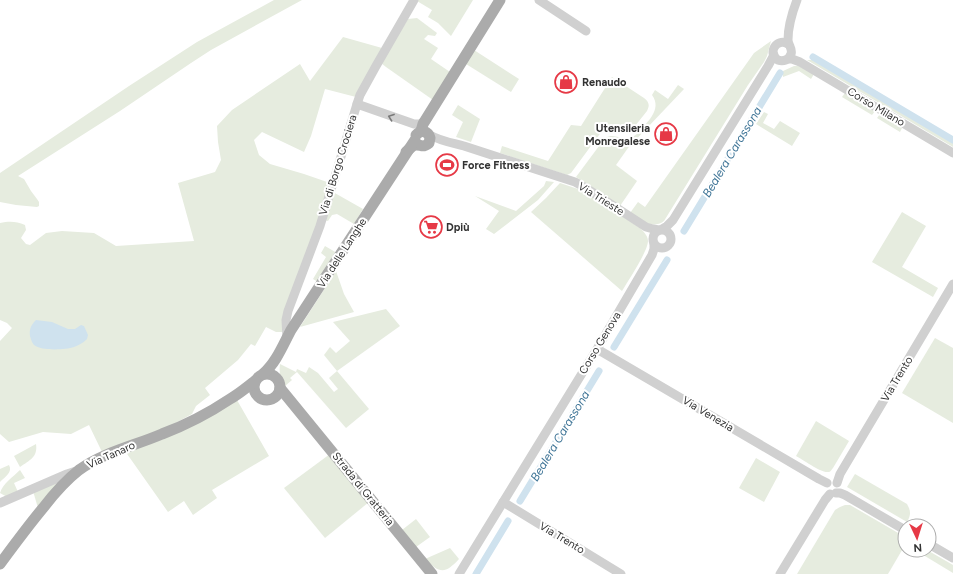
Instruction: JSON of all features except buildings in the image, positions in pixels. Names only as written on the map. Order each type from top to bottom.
[{"type":"main road","name":"Via delle Langhe","points":[[259,378],[279,354],[287,339],[406,152],[425,134],[500,0]]},
{"type":"main road","name":"Via delle Langhe","points":[[278,392],[280,383],[276,377],[275,367],[279,354]]},
{"type":"main road","points":[[276,377],[268,374],[259,378],[254,386],[254,391],[257,396],[266,400],[271,400],[278,392]]},
{"type":"main road","name":"Via Tanaro","points":[[0,564],[47,503],[69,478],[80,470],[116,451],[179,427],[231,399],[259,378]]},
{"type":"main road","name":"Strada di Gratteria","points":[[278,392],[293,404],[432,574]]},
{"type":"main road","name":"Via Tanaro","points":[[231,399],[242,395],[257,396]]},
{"type":"street","name":"Via di Borgo Crociera","points":[[287,339],[286,320],[289,307],[321,221],[356,104],[414,0]]},
{"type":"street","points":[[539,0],[586,31]]},
{"type":"street","name":"Corso Genova","points":[[459,574],[597,349],[652,255],[656,243],[655,233],[667,226],[673,220],[768,66],[783,52],[797,0]]},
{"type":"street","name":"Corso Milano","points":[[783,52],[792,59],[800,62],[953,153]]},
{"type":"street","name":"Via Trieste","points":[[356,104],[414,124],[420,124],[425,134],[575,182],[646,227],[660,230]]},
{"type":"street","name":"Corso Genova","points":[[656,243],[665,247],[670,244],[673,220]]},
{"type":"street","name":"Via Trieste","points":[[646,227],[656,243]]},
{"type":"street","points":[[660,230],[668,232],[671,235]]},
{"type":"street","name":"Via Trento","points":[[780,574],[953,284]]},
{"type":"street","name":"Via Venezia","points":[[597,349],[897,525]]},
{"type":"street","points":[[0,503],[66,474],[80,470]]},
{"type":"street","name":"Via Trento","points":[[503,502],[621,574]]},
{"type":"street","points":[[937,549],[953,558]]},
{"type":"shaded area","points":[[274,0],[302,0],[211,50],[120,111],[18,176],[24,179],[39,202],[39,206],[16,205],[0,202],[0,173],[197,42]]},
{"type":"shaded area","points":[[473,0],[451,36],[438,23],[428,17],[432,10],[417,1]]},
{"type":"shaded area","points":[[417,18],[437,33],[435,36],[428,35],[424,39],[438,48],[431,59],[450,72],[433,100],[381,63],[408,19]]},
{"type":"shaded area","points":[[343,37],[382,48],[356,97],[325,89],[311,136],[304,152],[262,132],[254,140],[259,155],[270,164],[330,183],[317,226],[284,317],[282,332],[276,332],[266,327],[255,346],[251,344],[238,360],[205,388],[210,395],[196,406],[192,414],[168,427],[102,452],[89,425],[71,434],[43,432],[9,442],[0,434],[0,341],[12,328],[7,323],[0,320],[0,223],[12,222],[25,225],[26,230],[21,238],[26,244],[30,245],[46,233],[62,231],[94,233],[116,246],[194,241],[178,183],[215,172],[221,160],[217,126],[232,110],[300,64],[310,81]]},
{"type":"shaded area","points":[[771,41],[764,62],[748,85],[664,221],[655,225],[642,221],[630,213],[638,202],[645,207],[754,53]]},
{"type":"shaded area","points":[[474,50],[519,79],[511,92],[466,64]]},
{"type":"shaded area","points":[[807,60],[813,60],[953,143],[953,147]]},
{"type":"shaded area","points":[[794,66],[799,66],[814,74],[811,79],[799,71],[783,77],[783,71]]},
{"type":"shaded area","points":[[612,77],[646,99],[649,105],[648,109],[631,131],[624,132],[611,129],[602,131],[571,173],[567,175],[500,153],[502,146],[548,161],[571,125],[581,126]]},
{"type":"shaded area","points":[[678,85],[684,89],[628,148],[616,165],[637,181],[620,206],[576,177],[605,138],[609,136],[624,138],[632,137],[637,134],[649,121],[656,106],[652,95],[655,90],[668,99]]},
{"type":"shaded area","points":[[845,93],[875,111],[872,115],[842,97]]},
{"type":"shaded area","points":[[458,105],[480,119],[471,142],[456,137],[463,122],[452,115]]},
{"type":"shaded area","points":[[764,112],[768,114],[763,123],[774,129],[780,121],[800,133],[792,146],[756,124]]},
{"type":"shaded area","points":[[880,114],[902,128],[900,132],[877,118]]},
{"type":"shaded area","points":[[546,181],[554,182],[538,200],[494,234],[486,229],[499,211],[475,196],[516,211],[544,186]]},
{"type":"shaded area","points":[[560,183],[584,191],[640,228],[647,236],[648,241],[645,252],[622,291],[531,212]]},
{"type":"shaded area","points":[[333,192],[363,209],[354,224],[337,214],[332,215],[328,221],[324,220]]},
{"type":"shaded area","points":[[902,212],[926,226],[902,267],[938,288],[933,297],[872,262]]},
{"type":"shaded area","points":[[325,246],[337,253],[318,282],[313,279],[326,257],[321,253]]},
{"type":"shaded area","points":[[336,271],[344,294],[354,312],[300,327]]},
{"type":"shaded area","points":[[386,309],[400,326],[337,371],[324,355],[330,347],[336,353],[350,341],[333,322]]},
{"type":"shaded area","points":[[935,338],[953,348],[953,423],[902,393]]},
{"type":"shaded area","points":[[280,364],[296,372],[297,369],[306,373],[309,367],[318,373],[334,392],[338,389],[329,378],[337,371],[369,409],[346,428],[297,372],[290,378],[292,380],[285,386],[280,375]]},
{"type":"shaded area","points":[[237,400],[269,456],[212,490],[217,498],[193,515],[184,501],[168,512],[125,451]]},
{"type":"shaded area","points":[[816,421],[849,441],[829,472],[825,472],[812,466],[796,456]]},
{"type":"shaded area","points":[[36,444],[36,452],[32,458],[20,467],[14,456]]},
{"type":"shaded area","points":[[330,454],[369,502],[325,538],[284,488]]},
{"type":"shaded area","points":[[756,458],[780,472],[764,502],[739,488]]},
{"type":"shaded area","points":[[9,465],[9,472],[0,482],[0,469]]},
{"type":"shaded area","points":[[20,470],[25,478],[14,483],[18,492],[7,497],[0,493],[1,489],[6,483]]},
{"type":"shaded area","points":[[855,474],[907,504],[910,513],[909,518],[900,518],[847,487]]},
{"type":"shaded area","points":[[67,476],[38,508],[33,491]]},
{"type":"shaded area","points":[[850,505],[897,532],[897,558],[888,574],[797,574],[835,510],[840,507]]},
{"type":"shaded area","points":[[416,519],[430,537],[416,547],[402,530]]},
{"type":"shaded area","points":[[450,548],[459,559],[446,570],[439,570],[425,559]]},
{"type":"shaded area","points":[[937,556],[953,565],[953,573],[928,558],[937,558]]},
{"type":"water","points":[[36,320],[52,322],[68,329],[75,329],[81,325],[84,326],[88,335],[87,339],[79,345],[70,348],[53,349],[37,347],[34,345],[30,336],[31,327]]},
{"type":"waterway","name":"Bealera Carassona","points":[[813,57],[953,140]]},
{"type":"waterway","name":"Bealera Carassona","points":[[684,231],[780,73]]},
{"type":"waterway","name":"Bealera Carassona","points":[[614,347],[667,260]]},
{"type":"waterway","name":"Bealera Carassona","points":[[520,501],[599,371]]},
{"type":"waterway","name":"Bealera Carassona","points":[[476,574],[508,521]]},
{"type":"place","name":"Renaudo","points":[[566,82]]},
{"type":"place","name":"Utensileria Monregalese","points":[[666,134]]},
{"type":"place","name":"Force Fitness","points":[[447,165]]},
{"type":"place","name":"Dpiù","points":[[431,227]]}]
